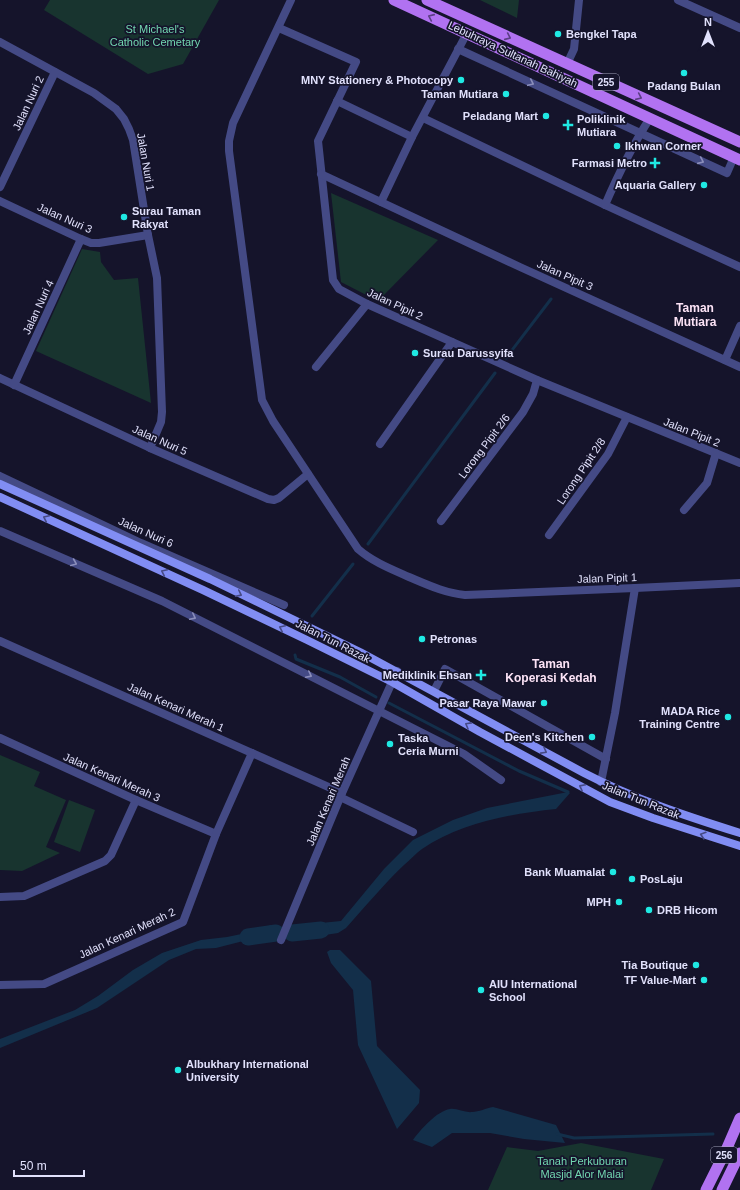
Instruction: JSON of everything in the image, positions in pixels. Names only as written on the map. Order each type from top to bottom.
[{"type":"main road","name":"Lebuhraya Sultanah Bahiyah","points":[[394,0],[737,159]]},
{"type":"main road","name":"Lebuhraya Sultanah Bahiyah","points":[[427,0],[740,142]]},
{"type":"main road","name":"Jalan Tun Razak","points":[[0,484],[210,579],[269,604],[397,671],[601,782],[657,806],[740,833]]},
{"type":"main road","name":"Jalan Tun Razak","points":[[0,497],[203,590],[392,682],[480,732],[610,802],[653,818],[740,846]]},
{"type":"main road","name":"256","points":[[706,1190],[740,1118]]},
{"type":"main road","name":"256","points":[[722,1190],[740,1153]]},
{"type":"street","name":"Jalan Pipit 1","points":[[291,0],[233,123],[229,142],[229,151],[262,400],[272,421],[358,549],[366,556],[382,565],[440,590],[452,593],[475,594],[740,583]]},
{"type":"street","points":[[567,64],[574,49],[579,0]]},
{"type":"street","points":[[678,0],[740,28]]},
{"type":"street","name":"Jalan Pipit 2","points":[[279,28],[356,62],[318,142],[333,280],[339,289],[366,304],[537,380],[740,462]]},
{"type":"street","points":[[381,202],[412,138],[467,33]]},
{"type":"street","name":"Jalan Nuri 1","points":[[0,42],[94,93],[116,110],[124,119],[133,140],[148,235],[157,278],[162,412],[161,422],[150,448]]},
{"type":"street","points":[[458,49],[727,173],[737,159]]},
{"type":"street","name":"Jalan Nuri 2","points":[[0,187],[54,72]]},
{"type":"street","points":[[337,101],[412,138]]},
{"type":"street","points":[[423,118],[605,205],[740,267]]},
{"type":"street","points":[[605,205],[620,171],[650,118]]},
{"type":"street","name":"Jalan Pipit 3","points":[[321,174],[520,267],[740,367]]},
{"type":"street","name":"Jalan Nuri 3","points":[[0,201],[81,239],[91,242],[99,243],[148,235]]},
{"type":"street","name":"Jalan Nuri 4","points":[[14,385],[81,239]]},
{"type":"street","points":[[316,367],[366,304]]},
{"type":"street","points":[[725,360],[740,326]]},
{"type":"street","points":[[380,444],[452,342]]},
{"type":"street","name":"Jalan Nuri 5","points":[[0,378],[150,448],[268,499],[279,498],[308,474]]},
{"type":"street","name":"Lorong Pipit 2/6","points":[[442,521],[523,412],[534,394],[537,380]]},
{"type":"street","name":"Lorong Pipit 2/8","points":[[549,535],[608,454],[627,417]]},
{"type":"street","points":[[684,510],[707,483],[716,453]]},
{"type":"street","name":"Jalan Nuri 6","points":[[0,476],[269,604],[284,605]]},
{"type":"street","points":[[0,531],[162,601],[464,754],[501,780]]},
{"type":"street","points":[[601,782],[616,706],[635,588]]},
{"type":"street","name":"Jalan Kenari Merah 1","points":[[0,641],[252,753],[341,795],[413,832]]},
{"type":"street","points":[[434,691],[445,669],[606,759]]},
{"type":"street","name":"Jalan Kenari Merah","points":[[281,940],[341,795],[397,671]]},
{"type":"street","name":"Jalan Kenari Merah 3","points":[[0,738],[136,800],[216,834]]},
{"type":"street","name":"Jalan Kenari Merah 2","points":[[0,986],[44,984],[183,922],[216,834],[252,753]]},
{"type":"street","points":[[0,897],[24,896],[105,861],[111,855],[136,800]]},
{"type":"green space","name":"St Michael's Catholic Cemetary","points":[[50,0],[219,0],[183,64],[148,74],[44,10]]},
{"type":"green space","points":[[480,0],[519,0],[517,18]]},
{"type":"green space","points":[[331,193],[438,240],[378,301],[341,282]]},
{"type":"green space","points":[[82,249],[100,252],[101,262],[114,280],[138,278],[151,403],[36,351]]},
{"type":"green space","points":[[0,755],[40,772],[34,786],[66,800],[46,847],[60,853],[22,871],[0,870]]},
{"type":"green space","points":[[69,800],[95,810],[80,852],[54,842]]},
{"type":"green space","name":"Tanah Perkuburan Masjid Alor Malai","points":[[581,1143],[664,1159],[651,1190],[488,1190],[507,1147],[538,1151]]},
{"type":"water","points":[[568,792],[570,793],[556,809],[487,821],[453,832],[437,840],[420,851],[404,865],[381,888],[346,928],[338,933],[299,939],[301,925],[341,921],[384,869],[413,840],[453,820],[487,808]]},
{"type":"water","points":[[271,925],[271,938],[255,938],[216,948],[196,949],[169,960],[97,1008],[0,1048],[0,1039],[75,1010],[98,996],[133,970],[162,953],[201,940],[251,932]]},
{"type":"water","points":[[330,950],[340,950],[371,981],[377,1046],[420,1090],[419,1103],[397,1129],[358,1045],[353,990],[331,963],[327,952]]},
{"type":"water","points":[[493,1107],[556,1125],[565,1143],[524,1139],[490,1133],[452,1133],[432,1147],[413,1140],[430,1121],[445,1110],[453,1109],[475,1112]]},
{"type":"waterway","points":[[506,358],[551,299]]},
{"type":"waterway","points":[[368,544],[495,373]]},
{"type":"waterway","points":[[312,616],[353,564]]},
{"type":"waterway","points":[[295,655],[296,659],[340,677],[376,697]]},
{"type":"waterway","points":[[389,703],[519,771],[568,792]]},
{"type":"waterway","points":[[292,933],[321,930]]},
{"type":"waterway","points":[[248,937],[276,933]]},
{"type":"waterway","points":[[557,1134],[574,1138],[713,1134]]},
{"type":"place","name":"Bengkel Tapa","points":[[558,34]]},
{"type":"place","name":"Padang Bulan","points":[[684,73]]},
{"type":"place","name":"MNY Stationery & Photocopy","points":[[461,80]]},
{"type":"place","name":"Taman Mutiara","points":[[506,94]]},
{"type":"place","name":"Peladang Mart","points":[[546,116]]},
{"type":"place","name":"Poliklinik Mutiara","points":[[568,125]]},
{"type":"place","name":"Ikhwan Corner","points":[[617,146]]},
{"type":"place","name":"Farmasi Metro","points":[[655,163]]},
{"type":"place","name":"Aquaria Gallery","points":[[704,185]]},
{"type":"place","name":"Surau Taman Rakyat","points":[[124,217]]},
{"type":"place","name":"Surau Darussyifa","points":[[415,353]]},
{"type":"place","name":"Petronas","points":[[422,639]]},
{"type":"place","name":"Mediklinik Ehsan","points":[[481,675]]},
{"type":"place","name":"Pasar Raya Mawar","points":[[544,703]]},
{"type":"place","name":"MADA Rice Training Centre","points":[[728,717]]},
{"type":"place","name":"Deen's Kitchen","points":[[592,737]]},
{"type":"place","name":"Taska Ceria Murni","points":[[390,744]]},
{"type":"place","name":"Bank Muamalat","points":[[613,872]]},
{"type":"place","name":"PosLaju","points":[[632,879]]},
{"type":"place","name":"MPH","points":[[619,902]]},
{"type":"place","name":"DRB Hicom","points":[[649,910]]},
{"type":"place","name":"Tia Boutique","points":[[696,965]]},
{"type":"place","name":"TF Value-Mart","points":[[704,980]]},
{"type":"place","name":"AIU International School","points":[[481,990]]},
{"type":"place","name":"Albukhary International University","points":[[178,1070]]},
{"type":"district","name":"Taman Mutiara","points":[[695,315]]},
{"type":"district","name":"Taman Koperasi Kedah","points":[[551,671]]}]
